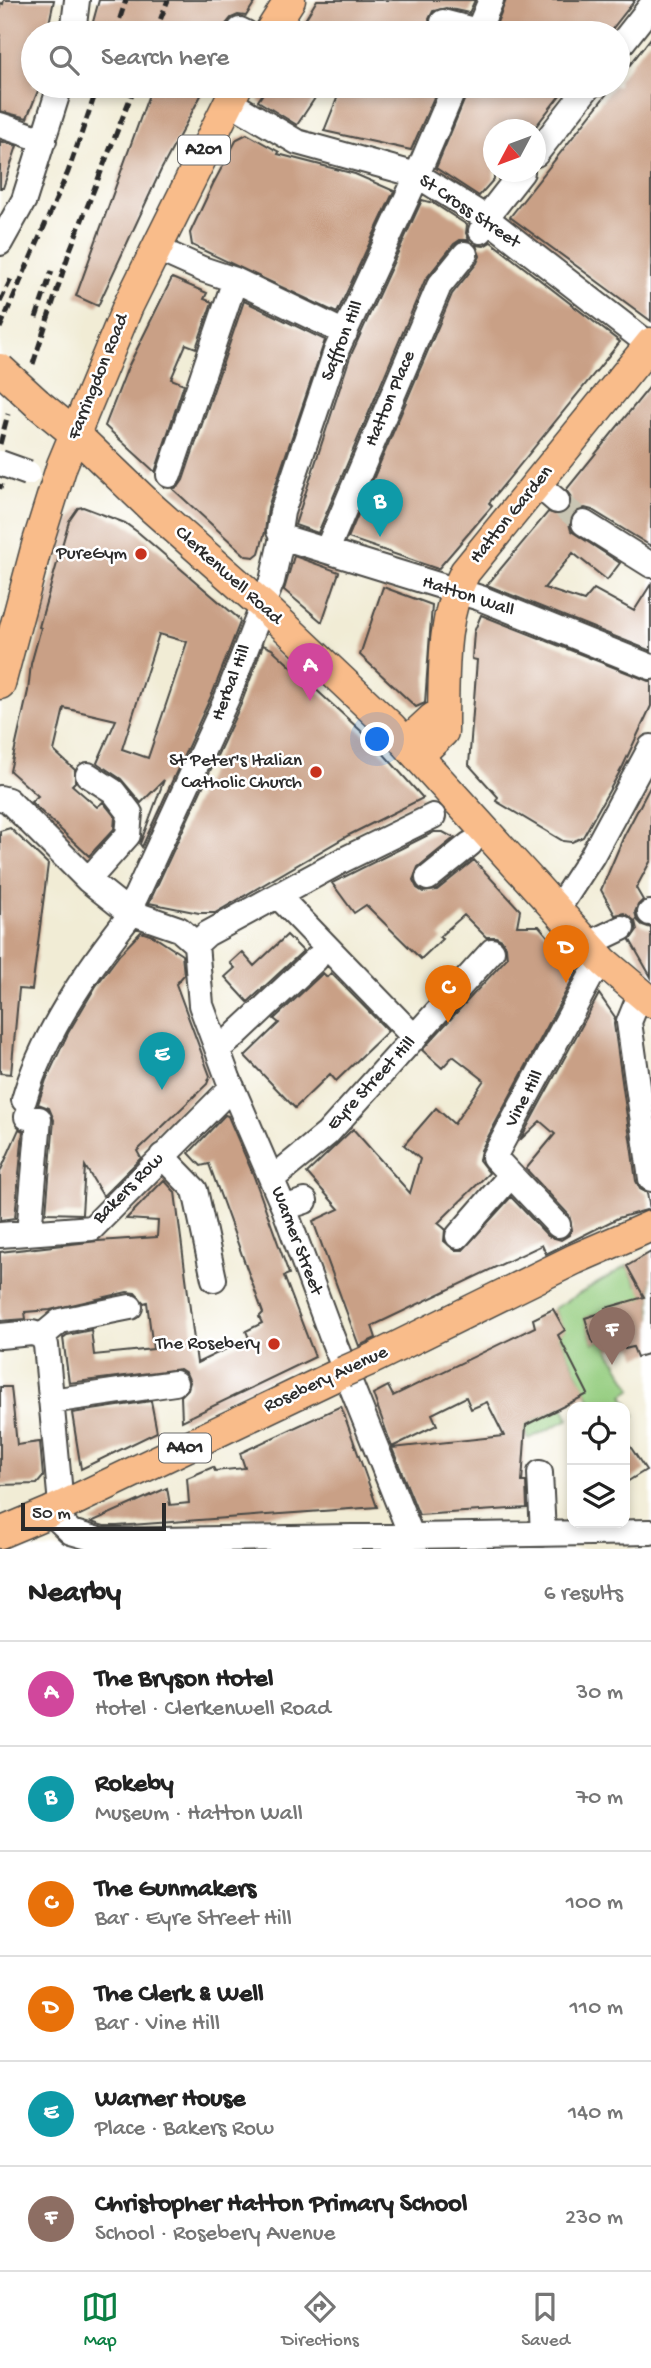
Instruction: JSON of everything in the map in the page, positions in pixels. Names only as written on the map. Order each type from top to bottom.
[{"type":"main road","points":[[264,21],[290,0]]},
{"type":"main road","name":"Farringdon Road","points":[[0,684],[37,545],[62,465],[128,306],[231,98]]},
{"type":"main road","name":"Hatton Garden","points":[[412,750],[433,718],[443,717],[445,646],[456,590],[465,572],[547,493],[651,344]]},
{"type":"main road","name":"Clerkenwell Road","points":[[0,369],[262,605],[412,750],[597,955],[646,999]]},
{"type":"main road","name":"Rosebery Avenue","points":[[0,1533],[370,1360],[575,1259],[651,1226]]},
{"type":"street","points":[[74,21],[77,0]]},
{"type":"street","points":[[482,21],[491,0]]},
{"type":"street","points":[[630,33],[651,6]]},
{"type":"street","points":[[0,243],[24,200],[56,98]]},
{"type":"street","name":"St Cross Street","points":[[238,98],[313,156],[417,176],[482,226],[651,344]]},
{"type":"street","name":"Saffron Hill","points":[[262,605],[272,581],[282,537],[279,531],[282,512],[336,351],[450,98]]},
{"type":"street","points":[[546,141],[580,98]]},
{"type":"street","points":[[0,125],[44,140]]},
{"type":"street","points":[[482,226],[515,182]]},
{"type":"street","points":[[155,248],[202,269],[235,279],[345,333]]},
{"type":"street","name":"Hatton Place","points":[[327,550],[439,286],[465,254]]},
{"type":"street","points":[[169,475],[196,369],[235,279]]},
{"type":"street","points":[[0,463],[28,472]]},
{"type":"street","points":[[584,523],[651,565]]},
{"type":"street","name":"Hatton Wall","points":[[282,537],[456,590],[651,667]]},
{"type":"street","name":"Herbal Hill","points":[[29,1233],[39,1119],[26,1109],[30,1078],[87,970],[130,912],[210,737],[262,605]]},
{"type":"street","points":[[553,907],[564,899],[592,854],[651,747]]},
{"type":"street","points":[[88,775],[113,791],[130,813],[128,835],[88,880]]},
{"type":"street","points":[[0,798],[8,800],[88,880],[130,912],[206,937],[343,860],[433,816]]},
{"type":"street","points":[[428,878],[470,844]]},
{"type":"street","points":[[278,896],[415,1038]]},
{"type":"street","points":[[597,955],[601,938],[622,928]]},
{"type":"street","name":"Warner Street","points":[[206,937],[201,1005],[232,1087],[272,1179],[295,1205],[331,1335],[413,1542]]},
{"type":"street","name":"Eyre Street Hill","points":[[272,1179],[361,1108],[415,1038],[492,951]]},
{"type":"street","name":"Vine Hill","points":[[558,1224],[494,1157],[509,1137],[590,978],[597,955]]},
{"type":"street","points":[[218,1049],[316,959]]},
{"type":"street","points":[[646,999],[629,1022],[651,1179]]},
{"type":"street","name":"Bakers Row","points":[[0,1235],[92,1228],[232,1087]]},
{"type":"street","points":[[162,1156],[195,1190],[214,1279]]},
{"type":"street","points":[[458,1236],[511,1175]]},
{"type":"street","points":[[42,1336],[60,1321],[130,1307]]},
{"type":"street","points":[[0,1336],[32,1333],[42,1336],[46,1345],[55,1509],[71,1532],[102,1541],[413,1542],[543,1534],[651,1532]]},
{"type":"street","points":[[51,1401],[175,1383]]},
{"type":"street","points":[[540,1473],[543,1534]]},
{"type":"green space","points":[[627,1266],[637,1285],[651,1278],[651,1317],[607,1311],[585,1318],[593,1343],[606,1339],[609,1350],[632,1389],[623,1395],[627,1402],[592,1402],[558,1335],[564,1330],[553,1309]]},
{"type":"green space","points":[[563,1407],[567,1415],[567,1420],[529,1439],[523,1426]]},
{"type":"building","points":[[4,0],[54,0],[50,21],[21,21],[21,98],[35,98],[27,118],[0,111],[0,3],[3,4]]},
{"type":"building","points":[[99,0],[256,0],[246,16],[238,15],[228,21],[93,21]]},
{"type":"building","points":[[317,0],[475,0],[469,13],[446,8],[433,11],[429,21],[304,21]]},
{"type":"building","points":[[506,0],[635,0],[618,21],[498,21]]},
{"type":"building","points":[[651,38],[651,321],[510,217],[538,182],[546,182],[546,171],[604,98],[630,98],[630,65]]},
{"type":"building","points":[[148,98],[200,98],[161,170],[98,306],[76,296]]},
{"type":"building","points":[[260,98],[315,98],[297,125],[258,101]]},
{"type":"building","points":[[337,98],[434,98],[411,150],[324,131]]},
{"type":"building","points":[[465,98],[558,98],[542,119],[483,119],[483,182],[491,182],[479,196],[436,168]]},
{"type":"building","points":[[247,134],[279,152],[278,154],[355,174],[394,191],[337,313],[192,245],[190,233],[213,184],[237,139]]},
{"type":"building","points":[[0,141],[17,146],[3,188],[0,188]]},
{"type":"building","points":[[422,200],[433,203],[467,225],[469,240],[460,240],[454,244],[425,280],[318,533],[295,525],[350,357]]},
{"type":"building","points":[[491,242],[620,342],[489,503],[492,506],[438,569],[348,538],[452,294],[477,263],[480,256],[476,245],[484,246]]},
{"type":"building","points":[[172,278],[207,293],[204,299],[212,302],[196,348],[186,344],[171,379],[184,384],[155,472],[105,426],[128,367]]},
{"type":"building","points":[[244,301],[325,340],[268,507],[259,553],[254,557],[246,556],[173,489],[183,480]]},
{"type":"building","points":[[651,385],[651,546],[592,510],[578,510],[571,516],[571,531],[620,563],[607,580],[573,553],[544,588],[584,601],[594,589],[634,611],[651,584],[651,651],[487,585],[548,512],[561,515],[569,510],[571,497],[566,490]]},
{"type":"building","points":[[83,507],[125,523],[240,622],[213,692],[142,847],[140,844],[164,780],[141,803],[121,779],[97,763],[116,720],[64,708],[54,751],[75,770],[75,782],[72,785],[97,807],[103,802],[115,817],[114,829],[89,856],[31,802],[38,796],[10,771],[28,691],[31,664],[41,628],[39,627],[69,521],[78,508]],"holes":[[[159,634],[187,642],[148,758],[122,749]]]},
{"type":"building","points":[[294,556],[339,572],[322,622],[284,590]]},
{"type":"building","points":[[383,587],[432,605],[425,703],[416,707],[360,655]]},
{"type":"building","points":[[481,615],[651,682],[651,706],[623,766],[583,837],[572,842],[563,841],[496,801],[498,797],[469,765],[477,660],[472,659],[474,632]]},
{"type":"building","points":[[263,645],[272,649],[373,742],[423,798],[349,835],[215,913],[199,913],[149,903],[241,704]]},
{"type":"building","points":[[651,785],[651,860],[636,888],[643,900],[635,912],[642,925],[651,928],[651,977],[630,940],[637,930],[635,921],[624,913],[615,915],[601,890],[624,836]]},
{"type":"building","points":[[10,828],[48,864],[32,990],[19,989],[11,1074],[0,1073],[0,831]]},
{"type":"building","points":[[434,832],[443,832],[454,838],[418,867],[413,880],[417,888],[423,892],[437,890],[474,860],[520,910],[517,926],[539,926],[577,971],[481,1150],[479,1160],[489,1173],[438,1223],[445,1229],[444,1241],[455,1250],[463,1250],[511,1197],[548,1236],[561,1240],[569,1235],[572,1229],[569,1215],[526,1169],[555,1134],[540,1121],[520,1140],[599,994],[615,1017],[636,1181],[640,1189],[647,1193],[650,1209],[618,1218],[546,1254],[542,1245],[372,1326],[376,1338],[359,1346],[313,1221],[339,1209],[307,1173],[353,1129],[410,1193],[420,1159],[404,1145],[436,1108],[454,1124],[484,1080],[453,1056],[442,1068],[422,1050],[507,958],[502,940],[486,937],[464,915],[439,937],[442,939],[421,959],[366,905],[354,913],[332,883]]},
{"type":"building","points":[[141,932],[153,936],[182,955],[184,975],[176,984],[210,1076],[207,1084],[137,1151],[141,1158],[103,1196],[85,1166],[82,1214],[46,1213],[54,1120],[49,1108],[38,1104],[46,1080],[68,1033],[96,986]]},
{"type":"building","points":[[287,935],[303,951],[248,1002],[225,977],[235,968],[230,963],[242,952],[254,966]]},
{"type":"building","points":[[323,973],[327,977],[331,973],[388,1031],[336,1081],[330,1074],[295,1108],[245,1056],[279,1023],[274,1019]]},
{"type":"building","points":[[225,1115],[228,1116],[253,1174],[289,1274],[284,1276],[315,1357],[182,1421],[181,1396],[188,1389],[190,1382],[186,1373],[180,1369],[69,1383],[63,1338],[67,1335],[91,1330],[94,1355],[153,1349],[147,1302],[144,1303],[135,1293],[127,1292],[50,1310],[25,1312],[26,1319],[0,1321],[0,1252],[157,1237],[158,1221],[126,1219],[164,1180],[175,1192],[197,1363],[249,1338],[246,1331],[262,1323],[259,1317],[263,1313],[209,1164],[201,1166],[189,1153]]},
{"type":"building","points":[[19,1129],[23,1131],[15,1218],[0,1220],[0,1172]]},
{"type":"building","points":[[651,1252],[651,1353],[637,1357],[633,1347],[625,1349],[624,1345],[609,1350],[606,1339],[593,1343],[585,1318],[607,1311],[606,1308],[644,1297],[627,1266]]},
{"type":"building","points":[[553,1309],[565,1330],[558,1335],[588,1394],[567,1402],[567,1404],[526,1425],[522,1482],[526,1482],[527,1508],[419,1515],[392,1448],[504,1436],[487,1402],[471,1409],[466,1397],[432,1414],[437,1425],[392,1447],[373,1394],[388,1386],[393,1396],[535,1327],[533,1319]]},
{"type":"building","points":[[0,1387],[11,1387],[17,1445],[40,1442],[43,1477],[37,1484],[0,1485]]},
{"type":"building","points":[[151,1401],[157,1432],[81,1469],[72,1413]]},
{"type":"building","points":[[341,1406],[377,1507],[117,1526],[91,1522],[167,1488],[170,1505],[189,1503],[187,1478],[213,1467],[215,1471],[245,1468],[240,1453]]},
{"type":"building","points":[[630,1446],[646,1470],[630,1480]]},
{"type":"tunnel","points":[[557,501],[584,523]]},
{"type":"railway","points":[[119,21],[126,0]]},
{"type":"railway","points":[[160,21],[168,0]]},
{"type":"railway","points":[[0,328],[68,172],[94,98]]},
{"type":"railway","points":[[33,364],[70,250],[130,98]]},
{"type":"railway","points":[[36,318],[52,271]]},
{"type":"railway","points":[[0,302],[12,277]]},
{"type":"railway","points":[[0,444],[8,414]]},
{"type":"railway","points":[[0,489],[1,484]]},
{"type":"place","name":"Rokeby","points":[[380,537]]},
{"type":"place","name":"PureGym","points":[[141,554]]},
{"type":"place","name":"The Bryson Hotel","points":[[310,701]]},
{"type":"place","name":"St Peter's Italian Catholic Church","points":[[316,772]]},
{"type":"place","name":"The Clerk & Well","points":[[566,983]]},
{"type":"place","name":"The Gunmakers","points":[[448,1023]]},
{"type":"place","name":"Warner House","points":[[162,1090]]},
{"type":"place","name":"The Rosebery","points":[[274,1344]]},
{"type":"place","name":"Christopher Hatton Primary School","points":[[612,1365]]}]
